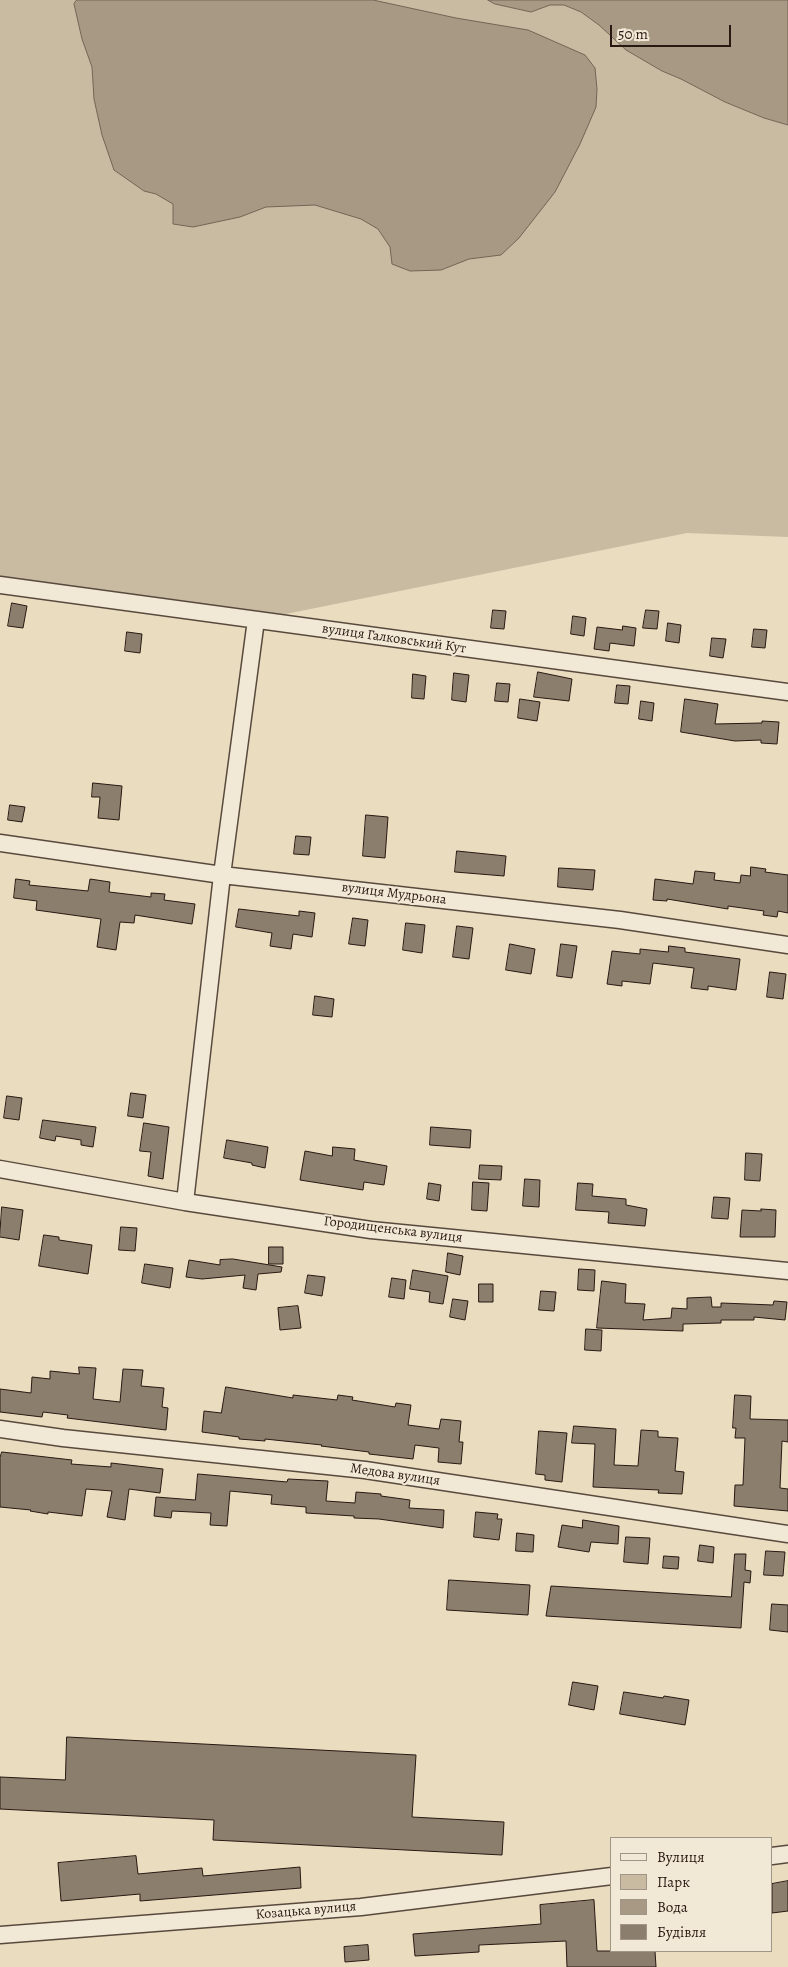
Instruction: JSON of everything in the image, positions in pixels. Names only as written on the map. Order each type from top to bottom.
[{"type":"street","name":"вулиця Галковський Кут","points":[[0,585],[788,692]]},
{"type":"street","points":[[185,1202],[222,875],[256,620]]},
{"type":"street","name":"вулиця Мудрьона","points":[[0,843],[222,875],[620,920],[788,945]]},
{"type":"street","name":"Городищенська вулиця","points":[[0,1169],[185,1202],[371,1230],[788,1271]]},
{"type":"street","name":"Медова вулиця","points":[[0,1429],[63,1438],[365,1470],[788,1534]]},
{"type":"street","points":[[773,1856],[788,1854]]},
{"type":"street","name":"Козацька вулиця","points":[[0,1936],[361,1907],[610,1876]]},
{"type":"green space","points":[[0,0],[488,0],[495,4],[531,12],[550,5],[564,5],[581,12],[599,25],[626,50],[662,71],[725,102],[764,118],[788,125],[788,537],[687,533],[256,620],[0,585]]},
{"type":"water","points":[[77,0],[373,0],[456,18],[528,30],[585,55],[595,68],[596,107],[580,144],[555,192],[519,238],[501,255],[469,259],[441,270],[410,271],[392,264],[390,247],[378,229],[361,219],[315,205],[266,207],[240,217],[193,227],[173,224],[173,204],[156,194],[144,191],[114,170],[102,135],[94,99],[92,67],[82,39],[74,4]]},
{"type":"water","points":[[488,0],[788,0],[788,125],[764,118],[725,102],[662,71],[626,50],[599,25],[581,12],[564,5],[550,5],[531,12],[495,4]]},
{"type":"building","points":[[12,603],[27,606],[23,628],[8,626]]},
{"type":"building","points":[[493,610],[506,611],[504,629],[491,628]]},
{"type":"building","points":[[646,610],[659,611],[657,629],[643,628]]},
{"type":"building","points":[[573,616],[586,618],[584,636],[571,634]]},
{"type":"building","points":[[668,623],[681,625],[679,643],[666,641]]},
{"type":"building","points":[[623,626],[636,628],[634,646],[610,643],[609,651],[594,649],[597,627],[622,630]]},
{"type":"building","points":[[754,629],[767,630],[765,648],[752,647]]},
{"type":"building","points":[[127,632],[142,634],[140,653],[125,651]]},
{"type":"building","points":[[712,638],[726,639],[723,658],[710,656]]},
{"type":"building","points":[[538,672],[572,679],[569,701],[534,697]]},
{"type":"building","points":[[454,673],[469,675],[466,702],[452,700]]},
{"type":"building","points":[[413,674],[426,676],[424,699],[412,698]]},
{"type":"building","points":[[497,683],[510,684],[508,702],[495,701]]},
{"type":"building","points":[[617,685],[630,686],[628,704],[615,703]]},
{"type":"building","points":[[520,699],[540,702],[537,721],[518,718]]},
{"type":"building","points":[[685,699],[718,704],[715,724],[762,723],[762,721],[779,722],[777,744],[761,743],[761,740],[735,741],[681,732]]},
{"type":"building","points":[[641,701],[654,703],[652,721],[639,719]]},
{"type":"building","points":[[93,783],[122,786],[119,820],[98,818],[100,797],[92,797]]},
{"type":"building","points":[[10,805],[25,807],[22,822],[8,820]]},
{"type":"building","points":[[366,815],[388,817],[385,858],[363,856]]},
{"type":"building","points":[[296,836],[311,837],[309,855],[294,854]]},
{"type":"building","points":[[457,851],[506,856],[504,876],[455,872]]},
{"type":"building","points":[[751,867],[766,869],[765,872],[788,875],[788,913],[778,911],[777,917],[763,915],[764,911],[728,906],[728,909],[667,899],[667,901],[653,900],[655,879],[693,884],[695,871],[715,873],[714,880],[740,883],[741,875],[750,876]]},
{"type":"building","points":[[559,868],[595,870],[593,890],[558,887]]},
{"type":"building","points":[[16,879],[30,881],[29,885],[88,891],[90,879],[110,882],[109,892],[151,897],[151,893],[165,894],[164,900],[195,904],[192,924],[135,915],[134,923],[120,922],[116,950],[97,947],[101,919],[36,910],[37,901],[14,898]]},
{"type":"building","points":[[239,909],[299,916],[299,911],[315,913],[312,937],[293,934],[291,949],[270,946],[272,933],[236,927]]},
{"type":"building","points":[[353,918],[368,920],[365,946],[349,944]]},
{"type":"building","points":[[406,923],[425,925],[422,953],[403,950]]},
{"type":"building","points":[[457,926],[473,928],[469,959],[453,957]]},
{"type":"building","points":[[510,944],[535,949],[531,974],[506,970]]},
{"type":"building","points":[[561,944],[577,946],[572,978],[557,976]]},
{"type":"building","points":[[669,946],[685,948],[685,952],[740,959],[736,990],[708,986],[708,990],[691,988],[694,968],[653,963],[650,984],[622,981],[622,986],[607,984],[612,951],[640,954],[640,949],[668,952]]},
{"type":"building","points":[[770,972],[786,974],[783,999],[767,997]]},
{"type":"building","points":[[315,996],[334,999],[332,1017],[313,1015]]},
{"type":"building","points":[[131,1093],[146,1095],[143,1118],[128,1116]]},
{"type":"building","points":[[7,1096],[22,1098],[19,1120],[4,1118]]},
{"type":"building","points":[[43,1120],[96,1127],[93,1147],[81,1145],[81,1140],[56,1136],[55,1141],[40,1138]]},
{"type":"building","points":[[144,1123],[169,1127],[163,1179],[148,1176],[151,1152],[140,1151]]},
{"type":"building","points":[[431,1127],[471,1130],[470,1148],[430,1145]]},
{"type":"building","points":[[227,1140],[268,1147],[265,1168],[252,1165],[252,1163],[224,1158]]},
{"type":"building","points":[[333,1147],[355,1149],[354,1160],[387,1166],[384,1185],[364,1182],[363,1190],[300,1180],[305,1151],[332,1156]]},
{"type":"building","points":[[746,1153],[762,1154],[760,1181],[745,1180]]},
{"type":"building","points":[[480,1165],[502,1166],[501,1180],[479,1179]]},
{"type":"building","points":[[525,1179],[540,1180],[539,1207],[523,1206]]},
{"type":"building","points":[[473,1182],[489,1183],[487,1211],[472,1210]]},
{"type":"building","points":[[429,1183],[441,1185],[439,1201],[427,1199]]},
{"type":"building","points":[[578,1183],[593,1184],[592,1196],[626,1199],[626,1205],[647,1209],[645,1226],[608,1223],[609,1212],[576,1210]]},
{"type":"building","points":[[714,1197],[730,1198],[728,1219],[712,1218]]},
{"type":"building","points":[[2,1207],[23,1210],[19,1240],[0,1237]]},
{"type":"building","points":[[761,1209],[776,1210],[775,1237],[740,1237],[742,1210],[761,1211]]},
{"type":"building","points":[[121,1227],[137,1228],[135,1251],[119,1250]]},
{"type":"building","points":[[44,1235],[59,1237],[59,1240],[92,1245],[88,1274],[39,1266]]},
{"type":"building","points":[[269,1247],[283,1247],[283,1264],[269,1264]]},
{"type":"building","points":[[448,1253],[463,1256],[460,1275],[446,1272]]},
{"type":"building","points":[[233,1259],[282,1267],[281,1272],[258,1274],[256,1290],[243,1288],[245,1275],[202,1279],[186,1277],[189,1260],[220,1265],[220,1260]]},
{"type":"building","points":[[145,1264],[173,1268],[170,1288],[142,1283]]},
{"type":"building","points":[[579,1269],[595,1270],[594,1291],[578,1290]]},
{"type":"building","points":[[413,1270],[448,1276],[443,1304],[429,1302],[430,1292],[410,1289]]},
{"type":"building","points":[[308,1275],[325,1277],[322,1296],[305,1293]]},
{"type":"building","points":[[392,1278],[406,1280],[404,1299],[389,1297]]},
{"type":"building","points":[[602,1281],[626,1284],[625,1303],[645,1304],[643,1320],[671,1318],[672,1308],[687,1309],[687,1298],[711,1297],[712,1307],[721,1307],[721,1303],[773,1305],[774,1301],[787,1302],[785,1320],[754,1317],[754,1320],[721,1320],[721,1323],[683,1324],[683,1331],[597,1328]]},
{"type":"building","points":[[479,1284],[493,1284],[493,1302],[479,1302]]},
{"type":"building","points":[[541,1291],[556,1292],[554,1311],[539,1310]]},
{"type":"building","points":[[453,1299],[468,1301],[465,1320],[450,1317]]},
{"type":"building","points":[[298,1306],[301,1328],[280,1330],[278,1308]]},
{"type":"building","points":[[586,1329],[602,1330],[601,1351],[585,1350]]},
{"type":"building","points":[[79,1367],[96,1368],[93,1399],[120,1402],[123,1369],[143,1370],[141,1386],[164,1388],[162,1407],[168,1408],[166,1430],[67,1418],[68,1415],[43,1412],[42,1417],[0,1412],[0,1389],[31,1393],[32,1377],[50,1379],[50,1371],[79,1374]]},
{"type":"building","points":[[226,1387],[293,1398],[293,1395],[337,1400],[338,1395],[353,1397],[352,1400],[395,1407],[396,1403],[411,1405],[408,1425],[439,1429],[441,1419],[461,1421],[459,1442],[463,1442],[461,1464],[438,1462],[439,1448],[415,1445],[413,1459],[369,1454],[369,1452],[322,1445],[265,1439],[265,1441],[239,1439],[239,1437],[202,1432],[204,1411],[221,1413]]},
{"type":"building","points":[[735,1395],[751,1396],[750,1419],[788,1420],[788,1442],[782,1441],[780,1488],[788,1489],[788,1511],[734,1506],[735,1485],[743,1485],[745,1438],[735,1438],[736,1428],[733,1428]]},
{"type":"building","points":[[574,1426],[616,1429],[614,1465],[638,1466],[641,1430],[658,1431],[658,1437],[678,1438],[675,1471],[684,1472],[682,1494],[658,1493],[659,1490],[593,1487],[595,1444],[572,1443]]},
{"type":"building","points":[[539,1431],[567,1433],[562,1482],[545,1480],[545,1475],[536,1474]]},
{"type":"building","points":[[2,1452],[72,1460],[71,1464],[111,1467],[111,1463],[163,1469],[160,1493],[129,1489],[125,1520],[107,1517],[112,1491],[86,1489],[82,1516],[48,1512],[48,1514],[31,1510],[0,1507],[0,1458]]},
{"type":"building","points":[[198,1474],[287,1482],[288,1479],[328,1481],[326,1501],[355,1503],[356,1492],[381,1494],[381,1496],[410,1500],[409,1508],[444,1510],[443,1528],[379,1519],[354,1518],[354,1516],[306,1513],[306,1507],[271,1504],[272,1495],[230,1491],[227,1526],[210,1525],[211,1513],[172,1511],[171,1518],[154,1516],[156,1497],[195,1500]]},
{"type":"building","points":[[476,1512],[498,1514],[497,1519],[502,1519],[499,1540],[474,1537]]},
{"type":"building","points":[[583,1520],[619,1526],[618,1544],[591,1542],[589,1552],[558,1547],[562,1525],[582,1528]]},
{"type":"building","points":[[517,1533],[534,1535],[533,1552],[516,1551]]},
{"type":"building","points":[[626,1537],[650,1538],[648,1564],[624,1562]]},
{"type":"building","points":[[700,1545],[714,1547],[713,1563],[698,1561]]},
{"type":"building","points":[[766,1551],[785,1552],[783,1576],[764,1575]]},
{"type":"building","points":[[735,1554],[746,1554],[745,1570],[751,1571],[750,1583],[744,1582],[741,1628],[546,1616],[551,1586],[731,1597]]},
{"type":"building","points":[[664,1556],[679,1557],[678,1569],[663,1568]]},
{"type":"building","points":[[449,1580],[530,1585],[528,1615],[447,1610]]},
{"type":"building","points":[[772,1604],[788,1605],[788,1632],[770,1630]]},
{"type":"building","points":[[573,1682],[598,1686],[594,1710],[569,1705]]},
{"type":"building","points":[[624,1692],[689,1700],[685,1725],[620,1714]]},
{"type":"building","points":[[67,1737],[416,1755],[412,1817],[504,1822],[502,1855],[213,1840],[214,1820],[0,1809],[0,1777],[65,1780]]},
{"type":"building","points":[[136,1856],[138,1874],[202,1868],[203,1876],[300,1867],[301,1888],[140,1901],[140,1894],[61,1901],[58,1863]]},
{"type":"building","points":[[788,1881],[788,1911],[773,1913],[773,1884]]},
{"type":"building","points":[[594,1900],[597,1951],[655,1952],[656,1967],[567,1967],[566,1941],[479,1945],[479,1952],[415,1956],[413,1934],[541,1924],[540,1905]]},
{"type":"building","points":[[368,1945],[369,1960],[345,1962],[344,1947]]}]
